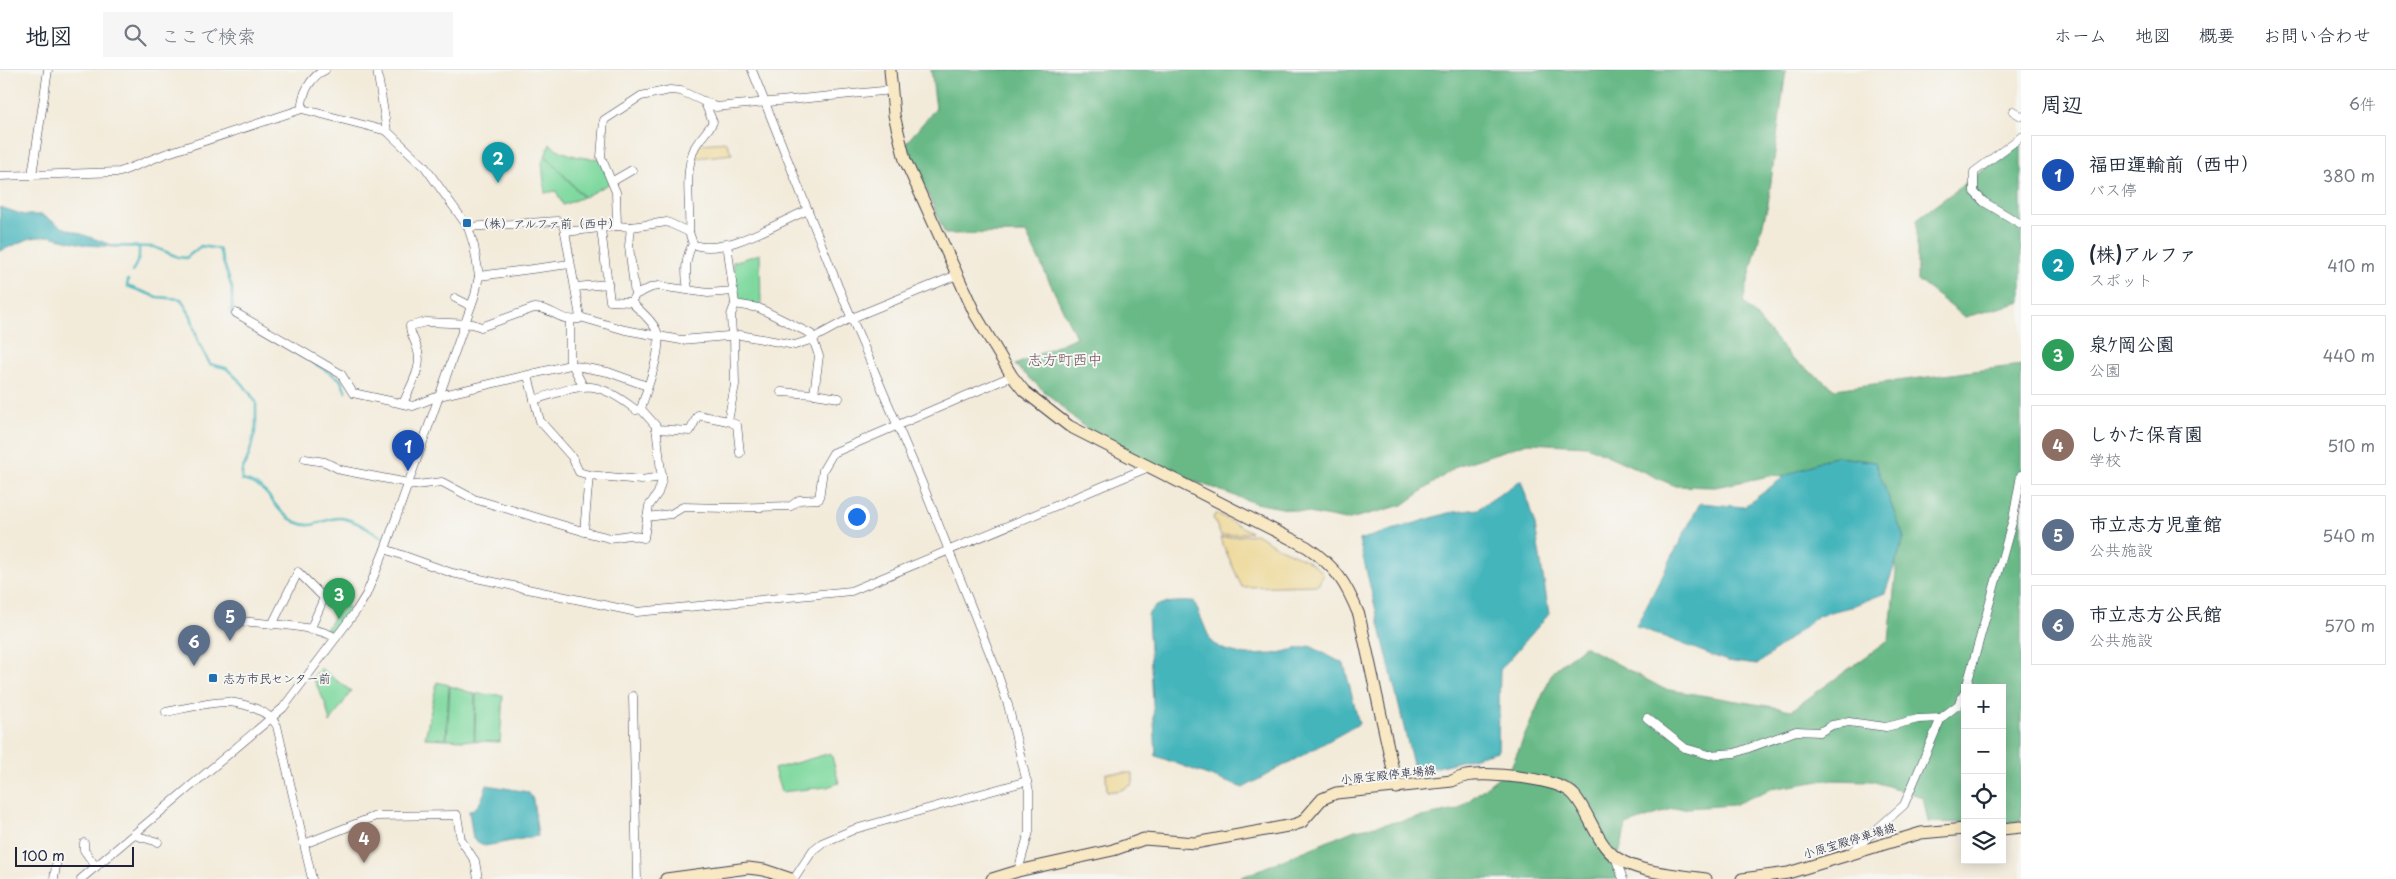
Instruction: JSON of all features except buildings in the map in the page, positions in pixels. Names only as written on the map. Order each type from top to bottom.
[{"type":"main road","points":[[890,70],[894,115],[905,160],[975,314],[1012,376],[1024,391],[1069,426],[1307,547],[1337,572],[1350,593],[1359,615],[1397,788]]},
{"type":"main road","name":"小原宝殿停車場線","points":[[992,879],[1018,871],[1113,850],[1144,839],[1195,843],[1293,825],[1302,822],[1322,799],[1336,793],[1452,781],[1466,776],[1493,775],[1565,787],[1574,795],[1606,848],[1615,857],[1633,867],[1706,879]]},
{"type":"main road","points":[[2006,829],[2021,827]]},
{"type":"main road","name":"小原宝殿停車場線","points":[[1742,879],[1788,873],[1921,833],[1961,829]]},
{"type":"main road","points":[[666,879],[748,868],[764,870],[791,879]]},
{"type":"street","points":[[32,175],[48,70]]},
{"type":"street","points":[[302,109],[312,72],[325,70]]},
{"type":"street","points":[[377,70],[387,131]]},
{"type":"street","points":[[752,70],[852,318],[949,550],[996,669],[1008,705],[1027,781],[1029,832],[1018,871]]},
{"type":"street","points":[[617,226],[616,192],[601,157],[604,120],[641,96],[670,90],[681,91],[716,107],[893,90]]},
{"type":"street","points":[[693,244],[689,232],[688,187],[691,158],[700,140],[713,122],[704,101]]},
{"type":"street","points":[[0,176],[120,172],[165,154],[302,109],[387,131],[425,167],[468,227],[474,246],[479,276],[471,306],[366,595],[283,708],[81,879]]},
{"type":"street","points":[[2013,111],[2021,116]]},
{"type":"street","points":[[2021,137],[1974,172],[1974,192],[1984,202],[2021,224]]},
{"type":"street","points":[[613,182],[632,170]]},
{"type":"street","points":[[693,244],[708,248],[762,233],[776,223],[808,210]]},
{"type":"street","points":[[403,404],[417,373],[419,363],[418,349],[410,326],[426,322],[481,327],[534,308],[543,308],[567,321],[578,320],[580,316],[576,287],[562,222],[468,227]]},
{"type":"street","points":[[565,232],[667,222],[689,232]]},
{"type":"street","points":[[630,227],[629,246],[633,299],[656,329],[658,336],[654,366],[641,409]]},
{"type":"street","points":[[601,229],[610,301],[633,299],[652,287],[708,292],[734,291]]},
{"type":"street","points":[[726,243],[735,304],[731,315],[735,385],[728,421]]},
{"type":"street","points":[[688,289],[686,265],[688,252],[693,244]]},
{"type":"street","points":[[479,276],[570,264]]},
{"type":"street","points":[[580,316],[625,330],[681,340],[733,336],[795,345],[852,318],[957,275]]},
{"type":"street","points":[[576,287],[608,284]]},
{"type":"street","points":[[456,298],[471,306]]},
{"type":"street","points":[[735,304],[759,308],[811,334],[819,356],[814,394]]},
{"type":"street","points":[[236,314],[341,374],[353,392],[413,406],[439,396],[572,365],[608,372],[647,386]]},
{"type":"street","points":[[570,320],[572,365],[583,386]]},
{"type":"street","points":[[528,376],[540,421],[548,433],[572,457],[578,472],[589,475],[641,480],[662,477]]},
{"type":"street","points":[[647,517],[671,514],[683,507],[791,506],[799,500],[819,499],[823,470],[833,453],[1012,376]]},
{"type":"street","points":[[534,400],[583,386],[601,388],[636,410],[641,409]]},
{"type":"street","points":[[781,392],[839,398]]},
{"type":"street","points":[[305,459],[325,462],[341,470],[407,484],[442,482],[474,499],[584,532],[610,538],[629,535],[644,538],[649,506],[658,493],[662,477],[656,429],[641,409]]},
{"type":"street","points":[[656,429],[690,431],[698,415],[728,421],[737,425],[740,454]]},
{"type":"street","points":[[384,549],[452,573],[637,612],[851,591],[1149,467]]},
{"type":"street","points":[[584,532],[589,475]]},
{"type":"street","points":[[1967,684],[2013,519],[2021,475]]},
{"type":"street","points":[[272,625],[298,572],[324,598],[310,630]]},
{"type":"street","points":[[240,621],[329,633],[336,638]]},
{"type":"street","points":[[633,696],[637,879]]},
{"type":"street","points":[[1849,854],[1904,805],[1941,718],[1958,705],[1961,699]]},
{"type":"street","points":[[166,712],[228,702],[264,712],[272,718],[276,726],[312,879]]},
{"type":"street","points":[[1647,718],[1684,748],[1709,755],[1744,750],[1796,731],[1820,732],[1832,725],[1849,722],[1886,727],[1918,719],[1941,718]]},
{"type":"street","points":[[791,879],[813,850],[822,843],[855,829],[1027,781]]},
{"type":"street","points":[[304,844],[376,816],[457,815],[461,840],[475,861],[478,879]]},
{"type":"street","points":[[134,835],[158,842]]},
{"type":"street","points":[[84,843],[84,850],[96,866]]},
{"type":"street","points":[[1615,857],[1623,879]]},
{"type":"street","points":[[54,879],[57,859]]},
{"type":"green space","points":[[931,70],[1786,70],[1768,204],[1743,301],[1792,359],[1835,389],[2021,365],[2021,821],[2006,823],[2006,684],[1961,684],[1961,823],[1928,822],[1923,797],[1872,781],[1826,780],[1771,789],[1733,805],[1672,809],[1626,825],[1615,872],[1617,879],[1237,879],[1355,830],[1457,810],[1511,767],[1553,671],[1584,646],[1664,689],[1792,710],[1889,640],[1896,572],[1894,530],[1838,493],[1775,475],[1715,487],[1675,486],[1587,446],[1528,443],[1457,466],[1403,505],[1346,520],[1255,503],[1163,470],[1092,434],[1015,365],[1076,337],[1026,233],[945,234],[906,143],[936,108]]},
{"type":"green space","points":[[2021,142],[2021,302],[1965,317],[1917,280],[1917,219]]},
{"type":"green space","points":[[550,144],[573,156],[599,158],[612,182],[584,197],[546,156],[583,197],[563,205],[556,191],[545,193],[542,163]]},
{"type":"green space","points":[[760,254],[761,305],[737,302],[733,262]]},
{"type":"green space","points":[[342,602],[352,611],[337,630],[337,628],[334,631],[326,630]]},
{"type":"green space","points":[[320,668],[351,691],[330,723],[326,705],[313,678]]},
{"type":"green space","points":[[437,682],[449,685],[446,739],[425,738]]},
{"type":"green space","points":[[450,686],[475,694],[474,741],[447,739]]},
{"type":"green space","points":[[476,694],[503,695],[500,742],[475,741]]},
{"type":"green space","points":[[831,753],[839,783],[827,787],[781,792],[774,769]]},
{"type":"sand","points":[[726,142],[732,154],[696,158],[696,151],[701,144]]},
{"type":"sand","points":[[1216,514],[1251,532],[1221,536],[1213,517]]},
{"type":"sand","points":[[1256,534],[1320,570],[1324,574],[1318,585],[1242,587],[1220,538]]},
{"type":"sand","points":[[1106,773],[1133,773],[1133,784],[1121,790],[1107,792]]},
{"type":"water","points":[[0,207],[24,215],[42,215],[62,227],[117,247],[86,245],[50,236],[31,238],[0,251]]},
{"type":"water","points":[[1834,456],[1875,462],[1904,538],[1885,593],[1850,607],[1819,615],[1757,665],[1727,661],[1636,626],[1700,503],[1744,507],[1785,476]]},
{"type":"water","points":[[1521,480],[1535,525],[1549,614],[1500,670],[1498,751],[1415,773],[1359,540],[1448,513],[1478,509]]},
{"type":"water","points":[[1194,601],[1211,642],[1225,650],[1246,655],[1273,654],[1310,646],[1344,664],[1359,724],[1243,788],[1156,756],[1148,615],[1156,606],[1162,604]]},
{"type":"water","points":[[487,785],[528,792],[533,799],[538,836],[485,846],[473,839],[469,811],[477,807]]},
{"type":"waterway","points":[[114,246],[154,247],[178,257],[186,258],[201,246],[219,249],[232,288],[232,315],[235,317]]},
{"type":"waterway","points":[[132,272],[139,258],[139,248]]},
{"type":"waterway","points":[[128,280],[127,286],[157,297],[181,299],[191,316],[198,342],[210,364],[226,368],[243,384],[256,402],[256,428],[249,455],[242,471],[242,480],[260,488],[281,511],[296,522],[309,525],[335,518],[347,519],[383,538]]},
{"type":"waterway","points":[[294,351],[340,379],[346,392]]},
{"type":"place","name":"(株)アルファ","points":[[498,183]]},
{"type":"place","name":"（株）アルファ前（西中）","points":[[467,223]]},
{"type":"place","name":"福田運輸前（西中）","points":[[408,471]]},
{"type":"place","name":"泉ｹ岡公園","points":[[339,619]]},
{"type":"place","name":"市立志方児童館","points":[[230,641]]},
{"type":"place","name":"市立志方公民館","points":[[194,666]]},
{"type":"place","name":"志方市民センター前","points":[[213,678]]},
{"type":"place","name":"しかた保育園","points":[[364,863]]},
{"type":"district","name":"志方町西中","points":[[1065,358]]}]
